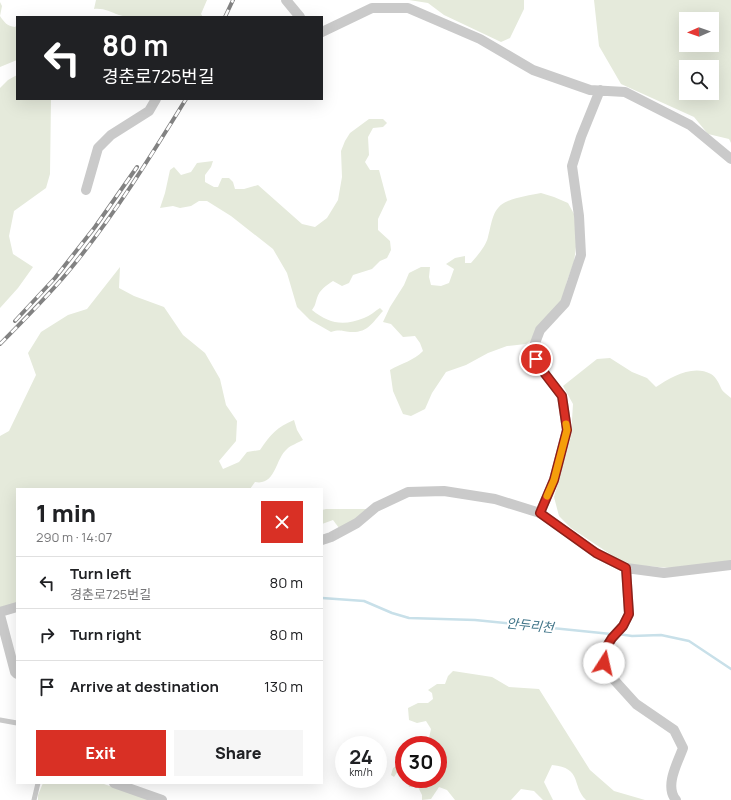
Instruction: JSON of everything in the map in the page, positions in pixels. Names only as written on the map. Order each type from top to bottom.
[{"type":"street","points":[[286,0],[299,16]]},
{"type":"street","points":[[323,32],[372,8],[408,8],[480,39],[533,70],[590,90],[626,92],[690,125],[731,159]]},
{"type":"street","points":[[540,513],[554,480],[567,430],[562,396],[539,366],[532,351],[540,330],[565,303],[581,255],[579,216],[572,166],[581,137],[600,90]]},
{"type":"street","points":[[86,190],[98,148],[111,135],[149,111],[155,100]]},
{"type":"street","points":[[323,540],[357,523],[376,507],[408,492],[444,491],[495,499],[540,513],[596,553],[626,568],[664,573],[731,565]]},
{"type":"street","points":[[626,568],[629,614],[623,626],[612,638],[602,654],[607,672],[636,704],[674,730],[683,748],[671,779],[674,797],[676,800]]},
{"type":"street","points":[[16,607],[0,613],[16,673]]},
{"type":"street","points":[[117,784],[162,800]]},
{"type":"lane","points":[[0,720],[16,723]]},
{"type":"lane","points":[[34,800],[38,784]]},
{"type":"shaded area","points":[[96,0],[207,0],[201,14],[202,16],[123,16],[104,10],[94,9]]},
{"type":"shaded area","points":[[409,0],[524,0],[524,9],[510,38],[501,42],[444,15],[428,3]]},
{"type":"shaded area","points":[[594,0],[731,0],[731,143],[729,139],[708,134],[694,117],[621,84],[599,46]]},
{"type":"shaded area","points":[[0,2],[2,6],[0,16]]},
{"type":"shaded area","points":[[0,16],[8,25],[16,26],[16,60],[0,67]]},
{"type":"shaded area","points":[[16,76],[16,100],[51,100],[50,174],[46,188],[14,211],[9,236],[13,254],[33,267],[18,288],[0,308],[0,88],[8,80]]},
{"type":"shaded area","points":[[369,119],[383,119],[387,123],[383,127],[373,128],[368,137],[369,155],[365,162],[370,170],[379,170],[387,200],[378,219],[378,230],[390,241],[391,250],[387,258],[380,261],[372,269],[353,275],[349,283],[342,286],[333,281],[326,286],[318,295],[312,310],[318,315],[331,321],[343,323],[357,321],[380,308],[383,311],[369,326],[361,331],[350,332],[339,330],[331,332],[310,320],[297,307],[287,273],[273,249],[231,216],[207,201],[199,201],[191,206],[180,208],[173,206],[160,208],[170,170],[174,167],[181,175],[191,172],[197,163],[213,161],[211,167],[205,175],[205,182],[214,187],[218,187],[222,178],[229,178],[233,182],[235,189],[244,189],[258,185],[302,224],[315,227],[327,218],[338,200],[342,177],[341,151],[345,141],[350,133]]},
{"type":"shaded area","points":[[541,193],[568,203],[574,214],[577,239],[574,262],[567,281],[564,298],[532,340],[526,344],[507,346],[488,353],[466,365],[446,372],[432,393],[425,409],[411,416],[403,414],[393,391],[390,370],[411,360],[423,351],[415,336],[403,337],[391,324],[383,322],[390,307],[404,285],[409,273],[421,267],[430,267],[429,277],[431,285],[441,286],[449,283],[454,269],[446,264],[455,258],[465,256],[465,263],[471,263],[485,244],[492,221],[499,207],[524,196]]},
{"type":"shaded area","points":[[120,267],[119,288],[134,296],[164,307],[183,335],[205,353],[220,379],[226,405],[237,421],[236,441],[219,461],[223,469],[239,462],[247,452],[260,450],[274,432],[294,420],[297,430],[303,440],[293,445],[283,453],[274,471],[267,480],[255,482],[251,488],[16,488],[16,604],[0,608],[0,436],[9,431],[36,375],[28,353],[41,332],[68,315],[87,309]]},
{"type":"shaded area","points":[[610,358],[632,372],[647,378],[656,387],[668,379],[682,373],[697,370],[704,371],[711,374],[718,381],[723,391],[731,398],[731,562],[671,568],[633,565],[616,558],[571,528],[559,516],[554,497],[571,436],[573,404],[563,386],[597,359]]},
{"type":"shaded area","points":[[367,509],[363,515],[339,528],[333,520],[323,524],[323,510]]},
{"type":"shaded area","points":[[453,671],[492,677],[509,687],[539,689],[590,770],[614,791],[645,800],[586,800],[572,773],[562,767],[552,765],[544,782],[553,800],[543,800],[534,791],[521,789],[511,800],[455,800],[447,790],[442,788],[447,788],[447,736],[429,736],[431,729],[426,721],[417,723],[409,720],[408,708],[418,703],[428,703],[433,699],[432,693],[428,690],[437,684],[445,684],[448,676]]},
{"type":"shaded area","points":[[395,767],[394,777],[391,775],[393,768]]},
{"type":"shaded area","points":[[43,784],[104,784],[150,800],[38,800],[38,795]]},
{"type":"shaded area","points":[[418,788],[438,788],[431,799],[422,800],[422,795]]},
{"type":"waterway","name":"안두리천","points":[[323,598],[364,601],[392,613],[409,618],[475,620],[611,634]]},
{"type":"waterway","name":"안두리천","points":[[618,634],[632,636],[661,635],[689,641],[731,669]]},
{"type":"railway","points":[[225,16],[233,0]]},
{"type":"railway","points":[[0,344],[51,291],[84,252],[130,188],[185,100]]},
{"type":"railway","points":[[15,321],[55,278],[95,227],[137,167]]},
{"type":"slow traffic","points":[[547,496],[554,480],[567,430],[566,424]]},
{"type":"route","points":[[536,359],[539,366],[562,396],[567,430],[554,480],[540,513],[596,553],[626,568],[629,614],[623,626],[612,638],[602,654],[604,663]]}]
